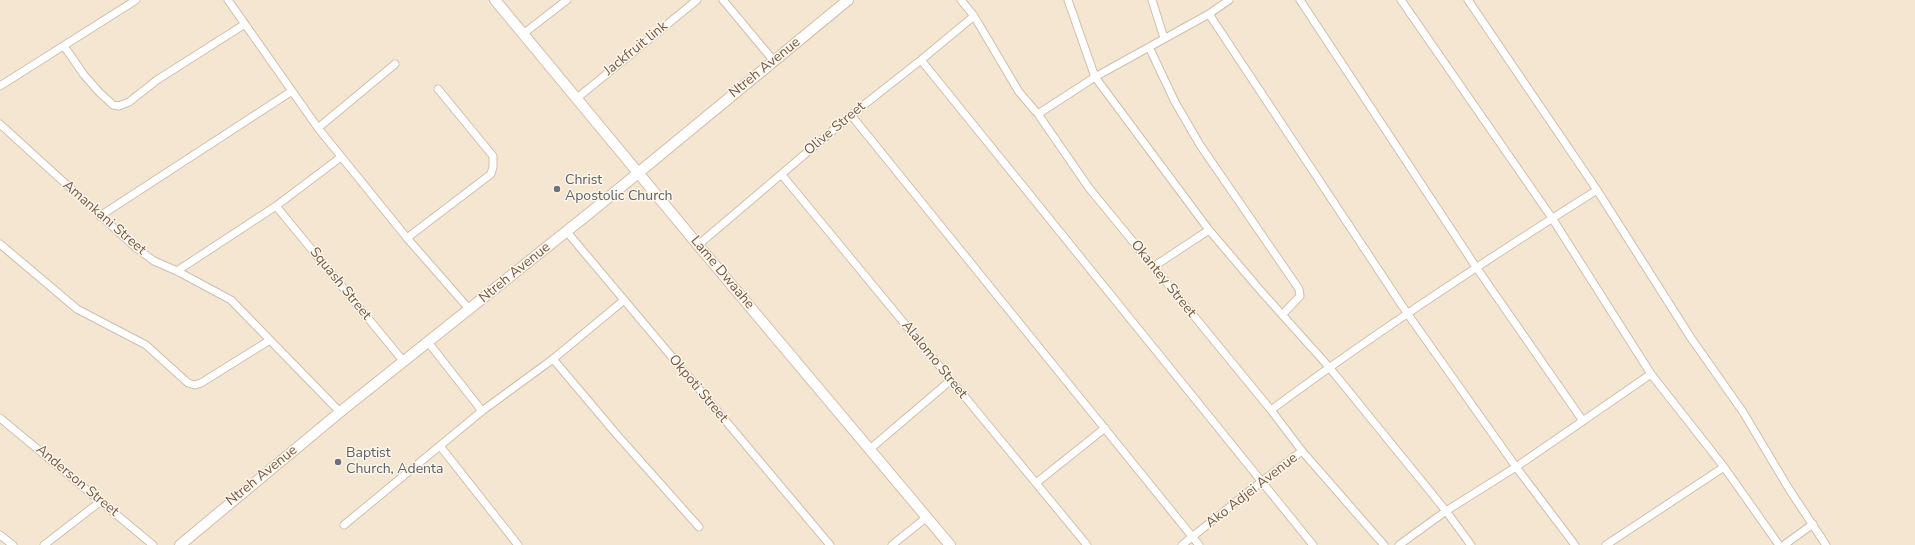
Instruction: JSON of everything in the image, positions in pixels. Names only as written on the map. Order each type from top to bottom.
[{"type":"street","points":[[0,86],[136,0]]},
{"type":"street","points":[[228,0],[318,128],[407,238],[470,310]]},
{"type":"street","name":"Lame Dwaahe","points":[[495,0],[576,99],[950,545]]},
{"type":"street","points":[[524,34],[567,0]]},
{"type":"street","name":"Jackfruit link","points":[[576,99],[697,0]]},
{"type":"street","points":[[723,0],[773,60]]},
{"type":"street","name":"Ntreh Avenue","points":[[180,545],[340,412],[470,310],[848,0]]},
{"type":"street","name":"Okantey Street","points":[[960,0],[974,16],[1019,92],[1038,114],[1089,188],[1271,410],[1302,451],[1384,545]]},
{"type":"street","points":[[1068,0],[1095,77],[1209,230],[1329,367],[1446,511],[1471,545]]},
{"type":"street","points":[[1152,0],[1164,38]]},
{"type":"street","points":[[1038,114],[1095,77],[1209,14],[1229,0]]},
{"type":"street","points":[[1300,0],[1476,267],[1583,421]]},
{"type":"street","points":[[1401,0],[1552,218],[1651,374],[1724,467],[1779,545]]},
{"type":"street","points":[[1468,0],[1597,190],[1691,338],[1743,412],[1789,489],[1826,545]]},
{"type":"street","points":[[1209,14],[1407,313],[1516,467],[1575,545]]},
{"type":"street","name":"Olive Street","points":[[698,245],[851,115],[974,16]]},
{"type":"street","points":[[64,46],[84,75],[100,93],[113,105],[119,106],[129,102],[157,80],[245,24]]},
{"type":"street","points":[[1149,47],[1175,102],[1200,145],[1299,289],[1300,296],[1283,314]]},
{"type":"street","points":[[921,60],[1313,545]]},
{"type":"street","points":[[318,128],[395,64]]},
{"type":"street","points":[[407,238],[491,174],[494,167],[493,156],[438,89]]},
{"type":"street","points":[[100,216],[292,91]]},
{"type":"street","points":[[851,115],[1199,545]]},
{"type":"street","name":"Amankani Street","points":[[0,124],[100,216],[154,261],[177,270],[231,300],[340,412]]},
{"type":"street","points":[[177,270],[276,206],[342,157]]},
{"type":"street","name":"Alalomo Street","points":[[782,175],[1087,545]]},
{"type":"street","points":[[1271,410],[1329,367],[1407,313],[1597,190]]},
{"type":"street","name":"Squash Street","points":[[276,206],[404,362]]},
{"type":"street","points":[[1153,267],[1209,230]]},
{"type":"street","name":"Okpoti Street","points":[[566,232],[830,545]]},
{"type":"street","points":[[0,244],[77,309],[146,344],[188,383],[195,385],[201,383],[270,340]]},
{"type":"street","points":[[344,525],[482,411],[552,359],[623,301]]},
{"type":"street","points":[[428,342],[482,411]]},
{"type":"street","points":[[552,359],[699,527]]},
{"type":"street","points":[[1399,545],[1446,511],[1516,467],[1651,374]]},
{"type":"street","points":[[870,449],[951,380]]},
{"type":"street","name":"Anderson Street","points":[[0,418],[153,545]]},
{"type":"street","points":[[1036,483],[1105,428]]},
{"type":"street","points":[[440,446],[518,545]]},
{"type":"street","name":"Ako Adjei Avenue","points":[[1182,545],[1302,451]]},
{"type":"street","points":[[1606,545],[1724,467]]},
{"type":"street","points":[[44,545],[101,501]]},
{"type":"street","points":[[892,545],[927,517]]},
{"type":"street","points":[[1784,545],[1813,524]]},
{"type":"street","points":[[0,535],[13,545]]},
{"type":"shaded area","points":[[0,0],[1915,0],[1915,545],[0,545]]},
{"type":"place","name":"Christ Apostolic Church","points":[[557,189]]},
{"type":"place","name":"Baptist Church, Adenta","points":[[338,462]]}]
